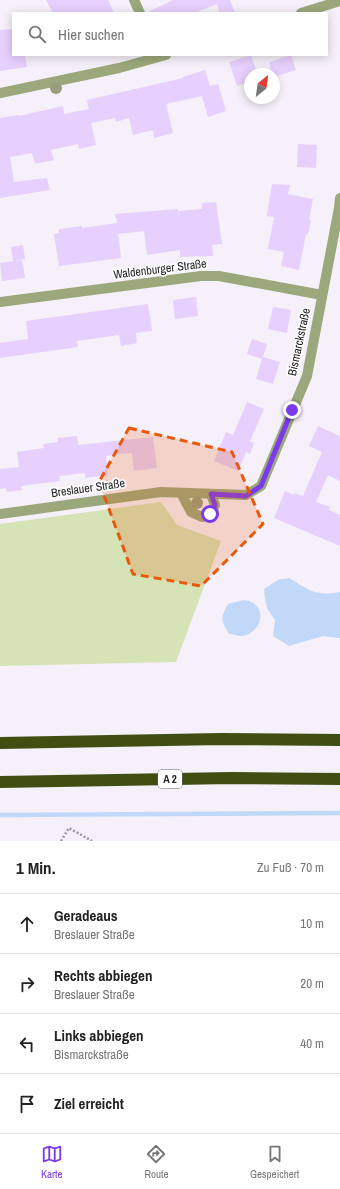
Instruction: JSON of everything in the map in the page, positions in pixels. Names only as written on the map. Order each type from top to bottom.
[{"type":"highway","points":[[0,743],[221,739],[340,740]]},
{"type":"highway","name":"A 2","points":[[0,782],[232,778],[340,779]]},
{"type":"street","points":[[134,0],[140,12]]},
{"type":"street","points":[[304,12],[340,1]]},
{"type":"street","points":[[0,94],[118,68],[162,56]]},
{"type":"street","name":"Bismarckstraße","points":[[261,486],[307,376],[340,208],[340,198]]},
{"type":"street","name":"Waldenburger Straße","points":[[0,302],[193,277],[219,276],[322,295]]},
{"type":"street","name":"Breslauer Straße","points":[[0,514],[161,492],[246,496],[261,486]]},
{"type":"street","points":[[181,492],[190,512],[202,517],[210,514],[215,505],[211,494]]},
{"type":"path","points":[[61,841],[69,828],[92,841]]},
{"type":"highlighted area","points":[[129,428],[232,452],[263,524],[201,586],[133,574],[99,482]]},
{"type":"green space","points":[[161,502],[177,525],[221,541],[176,662],[0,666],[0,524]]},
{"type":"water","points":[[289,578],[308,589],[319,593],[325,594],[340,592],[340,638],[323,636],[289,646],[273,636],[275,620],[267,608],[264,589],[278,580]]},
{"type":"water","points":[[244,600],[252,602],[257,606],[260,612],[258,624],[255,630],[249,634],[242,636],[229,634],[222,619],[224,613],[228,604]]},
{"type":"building","points":[[46,0],[108,0],[114,12],[52,12]]},
{"type":"building","points":[[173,0],[230,0],[235,12],[220,12],[217,4],[197,12],[148,12]]},
{"type":"building","points":[[12,29],[12,56],[25,56],[27,67],[0,71],[0,30]]},
{"type":"building","points":[[251,56],[255,68],[244,68],[244,84],[237,86],[229,62]]},
{"type":"building","points":[[291,56],[296,70],[280,75],[280,68],[270,68],[269,62]]},
{"type":"building","points":[[205,70],[210,86],[218,84],[226,111],[208,117],[202,96],[166,104],[173,133],[154,138],[153,130],[133,135],[129,118],[116,122],[115,118],[91,123],[96,145],[79,149],[78,144],[51,150],[54,160],[35,164],[32,153],[10,157],[14,182],[47,178],[50,190],[0,198],[0,118],[19,116],[63,106],[64,114],[89,109],[87,100],[183,78]]},
{"type":"building","points":[[298,144],[317,145],[316,168],[297,167]]},
{"type":"building","points":[[272,184],[290,185],[288,194],[313,199],[309,220],[311,221],[308,234],[306,234],[299,270],[281,266],[284,252],[268,249],[274,217],[267,216]]},
{"type":"building","points":[[216,202],[222,244],[212,245],[213,256],[180,257],[180,250],[147,255],[144,231],[118,234],[121,258],[59,266],[54,234],[59,233],[59,229],[82,226],[82,228],[117,223],[115,214],[178,209],[178,211],[202,209],[202,203]]},
{"type":"building","points":[[23,245],[25,259],[13,261],[11,247]]},
{"type":"building","points":[[22,260],[25,278],[2,281],[0,263]]},
{"type":"building","points":[[196,297],[198,316],[175,319],[173,300]]},
{"type":"building","points":[[148,304],[152,331],[136,333],[137,343],[121,346],[119,335],[77,341],[78,347],[0,358],[0,343],[28,339],[26,321]]},
{"type":"building","points":[[273,307],[291,310],[287,333],[268,329]]},
{"type":"building","points":[[252,339],[267,344],[263,357],[280,362],[273,384],[256,379],[262,359],[247,354]]},
{"type":"building","points":[[247,402],[264,409],[250,441],[254,443],[250,454],[246,452],[238,471],[214,461],[226,432],[233,435]]},
{"type":"building","points":[[318,426],[340,436],[340,481],[328,475],[316,502],[330,507],[329,510],[340,515],[340,546],[274,518],[285,491],[294,495],[294,493],[303,496],[322,452],[309,446]]},
{"type":"building","points":[[77,436],[78,445],[153,437],[157,468],[134,471],[132,453],[118,454],[106,456],[108,475],[85,478],[85,473],[59,476],[60,481],[21,486],[22,490],[7,492],[6,488],[0,489],[0,469],[19,467],[17,452],[44,448],[43,444],[58,442],[58,438]]},
{"type":"waterway","points":[[0,815],[340,813]]},
{"type":"route","points":[[210,514],[215,505],[211,494],[246,496],[261,486],[292,410]]}]
